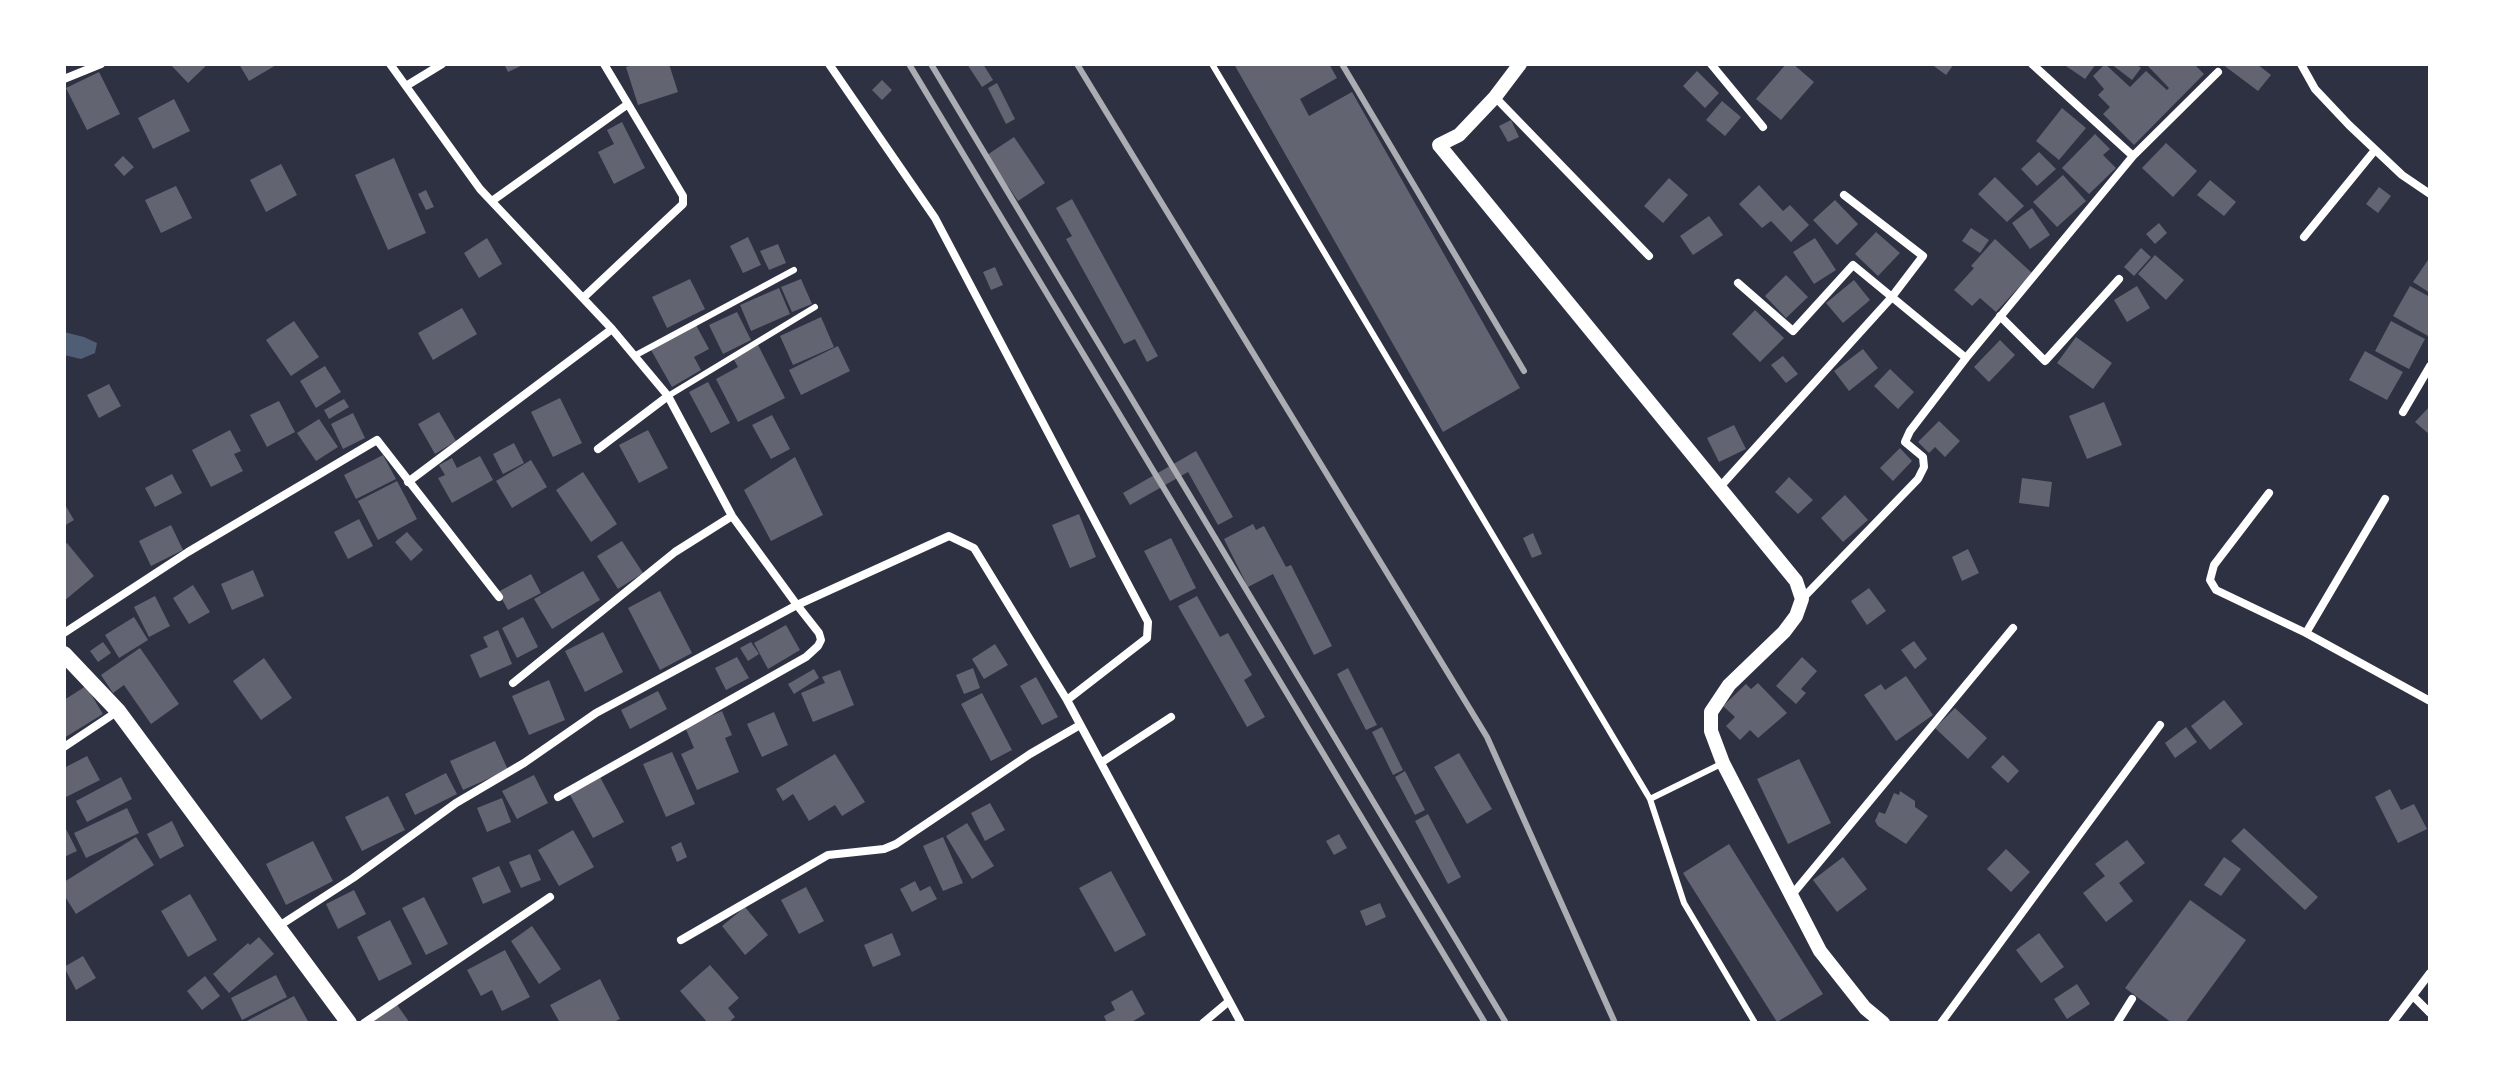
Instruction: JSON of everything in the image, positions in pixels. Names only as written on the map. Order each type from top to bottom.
[{"type":"main road","points":[[64,654],[118,711],[349,1023]]},
{"type":"street","points":[[64,79],[101,64]]},
{"type":"street","points":[[390,64],[480,189],[636,355],[668,396],[732,516],[819,633],[821,640],[814,652],[558,797]]},
{"type":"street","points":[[406,86],[442,64]]},
{"type":"street","points":[[583,298],[683,204],[683,196],[604,64]]},
{"type":"street","points":[[829,64],[935,218],[1148,622],[1147,638],[1067,700]]},
{"type":"street","points":[[1520,64],[1495,97],[1459,135],[1439,145],[1796,581],[1802,599]]},
{"type":"street","points":[[1711,64],[1763,127]]},
{"type":"street","points":[[2032,64],[2133,156]]},
{"type":"street","points":[[2301,64],[2315,89],[2375,150],[2402,175],[2430,194]]},
{"type":"street","points":[[1883,1023],[1865,1008],[1820,951],[1723,763],[1711,731],[1711,712],[1729,685],[1784,632],[1796,616],[1802,599],[1918,479],[1924,467],[1923,457],[1905,442],[1910,431],[1966,358],[2133,156],[2218,72]]},
{"type":"street","points":[[1495,97],[1649,256]]},
{"type":"street","points":[[492,201],[628,104]]},
{"type":"street","points":[[2304,237],[2375,150]]},
{"type":"street","points":[[1719,489],[1891,298],[1923,256],[1844,195]]},
{"type":"street","points":[[1738,283],[1793,331],[1853,265],[1966,358]]},
{"type":"street","points":[[2000,316],[2045,361],[2119,279]]},
{"type":"street","points":[[408,482],[612,329]]},
{"type":"street","points":[[2403,412],[2430,366]]},
{"type":"street","points":[[598,449],[668,396]]},
{"type":"street","points":[[64,633],[188,552],[377,440],[499,597]]},
{"type":"street","points":[[2269,493],[2214,565],[2210,580],[2216,590],[2306,633],[2430,701]]},
{"type":"street","points":[[2306,633],[2385,499]]},
{"type":"street","points":[[513,683],[675,552],[732,516]]},
{"type":"street","points":[[279,926],[353,878],[456,803],[524,763],[596,713],[797,605],[949,536],[974,548],[1067,700],[1241,1023]]},
{"type":"street","points":[[1791,897],[2013,628]]},
{"type":"street","points":[[64,747],[118,711]]},
{"type":"street","points":[[1102,762],[1171,717]]},
{"type":"street","points":[[681,940],[828,855],[884,849],[896,844],[1030,754],[1080,725]]},
{"type":"street","points":[[1941,1023],[2160,725]]},
{"type":"street","points":[[364,1023],[550,897]]},
{"type":"street","points":[[2392,1023],[2430,973]]},
{"type":"street","points":[[2414,997],[2430,1013]]},
{"type":"street","points":[[2117,1023],[2132,999]]},
{"type":"street","points":[[1203,1023],[1228,1002]]},
{"type":"lane","points":[[1212,64],[1650,799],[1684,903],[1755,1023]]},
{"type":"lane","points":[[636,355],[794,270]]},
{"type":"lane","points":[[668,396],[815,307]]},
{"type":"lane","points":[[1650,799],[1723,763]]},
{"type":"water","points":[[64,332],[97,343],[95,353],[81,359],[64,355]]},
{"type":"building","points":[[170,64],[208,64],[188,83]]},
{"type":"building","points":[[239,64],[278,64],[249,81]]},
{"type":"building","points":[[504,64],[525,64],[508,72]]},
{"type":"building","points":[[669,64],[678,92],[638,105],[626,67]]},
{"type":"building","points":[[967,64],[983,64],[993,80],[982,87]]},
{"type":"building","points":[[1234,64],[1329,64],[1337,78],[1300,99],[1309,116],[1352,92],[1520,388],[1443,432]]},
{"type":"building","points":[[1786,64],[1793,64],[1814,82],[1781,120],[1756,99]]},
{"type":"building","points":[[1931,64],[1954,64],[1946,75]]},
{"type":"building","points":[[2063,64],[2096,64],[2085,79]]},
{"type":"building","points":[[2105,64],[2130,87],[2146,71],[2167,90],[2169,88],[2146,64],[2194,64],[2204,74],[2134,145],[2103,114],[2110,107],[2098,95],[2104,89],[2093,76]]},
{"type":"building","points":[[2111,64],[2136,64],[2141,68],[2132,80]]},
{"type":"building","points":[[2222,64],[2257,64],[2271,75],[2258,91]]},
{"type":"building","points":[[1697,71],[1719,93],[1705,108],[1683,86]]},
{"type":"building","points":[[99,72],[120,114],[87,130],[66,88]]},
{"type":"building","points":[[882,80],[892,90],[882,100],[872,90]]},
{"type":"building","points":[[997,83],[1015,119],[1006,124],[988,88]]},
{"type":"building","points":[[174,99],[190,131],[153,149],[138,118]]},
{"type":"building","points":[[1722,101],[1741,117],[1725,136],[1706,120]]},
{"type":"building","points":[[2062,108],[2086,128],[2059,160],[2036,141]]},
{"type":"building","points":[[1511,120],[1519,137],[1508,142],[1499,126]]},
{"type":"building","points":[[622,122],[645,168],[614,184],[598,152],[614,144],[607,130]]},
{"type":"building","points":[[2095,134],[2110,149],[2103,155],[2116,168],[2089,194],[2062,168]]},
{"type":"building","points":[[1014,137],[1045,183],[1018,201],[987,155]]},
{"type":"building","points":[[2166,143],[2197,171],[2173,197],[2142,168]]},
{"type":"building","points":[[2039,152],[2056,169],[2037,186],[2021,169]]},
{"type":"building","points":[[123,156],[134,167],[124,176],[114,165]]},
{"type":"building","points":[[394,158],[426,233],[388,250],[355,175]]},
{"type":"building","points":[[281,164],[297,195],[266,212],[250,180]]},
{"type":"building","points":[[2063,175],[2086,201],[2057,227],[2033,202]]},
{"type":"building","points":[[1995,177],[2024,206],[2007,222],[1978,194]]},
{"type":"building","points":[[1669,178],[1688,195],[1663,223],[1644,206]]},
{"type":"building","points":[[2210,180],[2236,202],[2224,216],[2197,195]]},
{"type":"building","points":[[1759,185],[1783,211],[1790,205],[1809,225],[1791,242],[1771,221],[1762,228],[1739,204]]},
{"type":"building","points":[[176,186],[192,218],[161,233],[145,200]]},
{"type":"building","points":[[2379,187],[2391,196],[2378,213],[2366,204]]},
{"type":"building","points":[[426,190],[434,207],[426,210],[418,194]]},
{"type":"building","points":[[1072,199],[1158,356],[1147,362],[1135,339],[1124,344],[1066,239],[1072,236],[1056,208]]},
{"type":"building","points":[[1835,200],[1858,224],[1837,245],[1813,220]]},
{"type":"building","points":[[2032,208],[2050,235],[2030,249],[2012,223]]},
{"type":"building","points":[[1709,216],[1723,235],[1693,255],[1680,236]]},
{"type":"building","points":[[2159,223],[2167,233],[2155,244],[2146,234]]},
{"type":"building","points":[[1971,228],[1989,240],[1980,253],[1962,241]]},
{"type":"building","points":[[1876,232],[1900,253],[1878,276],[1855,254]]},
{"type":"building","points":[[748,237],[761,265],[743,273],[730,246]]},
{"type":"building","points":[[487,238],[502,264],[479,278],[464,253]]},
{"type":"building","points":[[1815,238],[1836,270],[1814,284],[1793,252]]},
{"type":"building","points":[[1995,239],[2032,273],[1996,312],[1980,298],[1972,306],[1954,290]]},
{"type":"building","points":[[778,244],[786,263],[769,270],[760,251]]},
{"type":"building","points":[[2141,248],[2151,257],[2134,276],[2124,267]]},
{"type":"building","points":[[2155,255],[2184,280],[2166,300],[2138,274]]},
{"type":"building","points":[[2430,257],[2430,293],[2413,282]]},
{"type":"building","points":[[995,267],[1003,285],[991,290],[983,272]]},
{"type":"building","points":[[1786,275],[1808,297],[1786,318],[1765,296]]},
{"type":"building","points":[[690,279],[705,309],[667,328],[652,297]]},
{"type":"building","points":[[801,279],[812,304],[792,312],[781,287]]},
{"type":"building","points":[[1854,280],[1870,300],[1843,323],[1826,303]]},
{"type":"building","points":[[2137,286],[2150,308],[2127,322],[2114,300]]},
{"type":"building","points":[[2410,286],[2430,297],[2428,336],[2393,316]]},
{"type":"building","points":[[779,288],[790,314],[751,331],[740,305]]},
{"type":"building","points":[[462,308],[477,334],[433,360],[418,333]]},
{"type":"building","points":[[1755,310],[1784,338],[1760,362],[1732,334]]},
{"type":"building","points":[[737,312],[751,340],[723,354],[709,325]]},
{"type":"building","points":[[821,317],[834,347],[793,365],[780,336]]},
{"type":"building","points":[[294,321],[319,357],[291,376],[266,340]]},
{"type":"building","points":[[2391,321],[2425,339],[2409,369],[2375,351]]},
{"type":"building","points":[[696,325],[709,349],[694,357],[701,370],[672,387],[651,350]]},
{"type":"building","points":[[2076,337],[2112,363],[2093,389],[2057,363]]},
{"type":"building","points":[[2000,340],[2015,355],[1989,382],[1974,367]]},
{"type":"building","points":[[758,345],[785,398],[738,422],[716,379],[738,367],[733,358]]},
{"type":"building","points":[[838,346],[850,371],[801,395],[789,370]]},
{"type":"building","points":[[1863,349],[1878,368],[1849,391],[1834,371]]},
{"type":"building","points":[[2365,351],[2403,372],[2387,400],[2349,380]]},
{"type":"building","points":[[1783,356],[1798,374],[1786,383],[1771,365]]},
{"type":"building","points":[[325,366],[341,392],[316,408],[300,381]]},
{"type":"building","points":[[1890,369],[1914,392],[1898,409],[1874,386]]},
{"type":"building","points":[[708,382],[730,423],[711,433],[689,392]]},
{"type":"building","points":[[109,384],[121,406],[99,418],[87,395]]},
{"type":"building","points":[[560,398],[582,443],[553,457],[531,412]]},
{"type":"building","points":[[344,399],[349,407],[329,419],[324,410]]},
{"type":"building","points":[[279,401],[295,432],[267,447],[250,415]]},
{"type":"building","points":[[2104,402],[2122,445],[2087,459],[2069,416]]},
{"type":"building","points":[[2430,406],[2430,435],[2415,422]]},
{"type":"building","points":[[439,412],[456,441],[435,454],[418,424]]},
{"type":"building","points":[[353,413],[365,438],[343,449],[331,424]]},
{"type":"building","points":[[772,415],[790,449],[771,459],[752,425]]},
{"type":"building","points":[[319,419],[338,447],[316,461],[297,433]]},
{"type":"building","points":[[1939,421],[1960,441],[1945,457],[1935,447],[1929,453],[1918,442]]},
{"type":"building","points":[[1734,425],[1746,449],[1719,462],[1707,438]]},
{"type":"building","points":[[230,430],[241,451],[234,454],[243,471],[211,487],[192,450]]},
{"type":"building","points":[[648,430],[668,468],[639,483],[619,445]]},
{"type":"building","points":[[514,443],[524,463],[503,474],[493,454]]},
{"type":"building","points":[[1900,448],[1912,461],[1893,481],[1880,468]]},
{"type":"building","points":[[1196,451],[1233,517],[1218,525],[1188,472],[1130,505],[1123,493]]},
{"type":"building","points":[[383,455],[396,479],[356,499],[344,475]]},
{"type":"building","points":[[480,456],[493,480],[452,503],[438,478],[445,475],[439,465],[452,458],[457,468]]},
{"type":"building","points":[[795,457],[823,515],[771,541],[744,490]]},
{"type":"building","points":[[531,460],[547,487],[512,508],[496,481]]},
{"type":"building","points":[[583,472],[617,524],[591,542],[556,490]]},
{"type":"building","points":[[172,474],[182,493],[155,507],[145,488]]},
{"type":"building","points":[[1789,477],[1813,500],[1798,514],[1775,492]]},
{"type":"building","points":[[2022,478],[2052,482],[2049,507],[2019,503]]},
{"type":"building","points":[[397,481],[417,519],[378,540],[358,501]]},
{"type":"building","points":[[1845,495],[1868,520],[1843,542],[1821,518]]},
{"type":"building","points":[[64,503],[74,520],[64,526]]},
{"type":"building","points":[[1079,514],[1096,557],[1070,568],[1052,525]]},
{"type":"building","points":[[359,519],[373,546],[348,559],[334,532]]},
{"type":"building","points":[[1253,524],[1256,530],[1264,526],[1286,567],[1291,565],[1332,646],[1314,655],[1273,574],[1248,587],[1224,539]]},
{"type":"building","points":[[171,525],[183,550],[151,566],[139,541]]},
{"type":"building","points":[[407,532],[423,550],[411,561],[395,542]]},
{"type":"building","points":[[1533,533],[1542,554],[1532,558],[1523,538]]},
{"type":"building","points":[[1171,538],[1196,588],[1170,601],[1144,551]]},
{"type":"building","points":[[622,541],[643,573],[618,589],[597,556]]},
{"type":"building","points":[[67,543],[94,576],[64,601],[64,545]]},
{"type":"building","points":[[1968,549],[1979,573],[1962,581],[1952,557]]},
{"type":"building","points":[[253,570],[264,596],[232,610],[221,584]]},
{"type":"building","points":[[583,571],[600,600],[552,629],[534,599]]},
{"type":"building","points":[[531,574],[541,593],[508,610],[498,592]]},
{"type":"building","points":[[193,585],[210,612],[189,624],[173,598]]},
{"type":"building","points":[[1869,588],[1886,611],[1867,625],[1851,601]]},
{"type":"building","points":[[660,591],[692,653],[660,670],[628,608]]},
{"type":"building","points":[[155,596],[170,626],[149,637],[134,607]]},
{"type":"building","points":[[1197,596],[1220,637],[1228,633],[1252,675],[1244,680],[1265,717],[1247,727],[1178,606]]},
{"type":"building","points":[[134,617],[148,640],[119,658],[105,635]]},
{"type":"building","points":[[523,617],[538,647],[517,658],[502,628]]},
{"type":"building","points":[[786,625],[800,650],[768,669],[754,643]]},
{"type":"building","points":[[498,630],[512,664],[480,678],[470,655],[488,647],[483,637]]},
{"type":"building","points":[[603,632],[623,672],[585,692],[565,651]]},
{"type":"building","points":[[1914,641],[1927,659],[1915,669],[1901,650]]},
{"type":"building","points":[[103,642],[111,653],[98,662],[90,651]]},
{"type":"building","points":[[751,642],[759,654],[748,661],[740,648]]},
{"type":"building","points":[[995,644],[1008,665],[984,679],[972,659]]},
{"type":"building","points":[[140,648],[179,704],[151,724],[124,685],[113,693],[101,675]]},
{"type":"building","points":[[737,657],[749,678],[726,690],[715,668]]},
{"type":"building","points":[[1802,657],[1817,671],[1801,689],[1806,693],[1796,704],[1776,686]]},
{"type":"building","points":[[264,658],[292,698],[261,720],[233,681]]},
{"type":"building","points":[[973,668],[980,688],[964,694],[956,675]]},
{"type":"building","points":[[1348,668],[1377,725],[1366,730],[1337,674]]},
{"type":"building","points":[[814,669],[819,678],[794,694],[788,684]]},
{"type":"building","points":[[840,670],[854,705],[813,722],[801,693],[825,683],[822,677]]},
{"type":"building","points":[[1906,676],[1933,715],[1896,741],[1864,695],[1881,684],[1885,690]]},
{"type":"building","points":[[1036,677],[1058,717],[1042,725],[1020,686]]},
{"type":"building","points":[[549,680],[565,720],[529,735],[512,696]]},
{"type":"building","points":[[1758,683],[1787,713],[1758,738],[1750,730],[1740,740],[1726,726],[1735,717],[1723,706],[1746,684],[1751,689]]},
{"type":"building","points":[[86,686],[103,714],[64,738],[64,700]]},
{"type":"building","points":[[658,691],[667,709],[630,729],[621,710]]},
{"type":"building","points":[[982,693],[1012,750],[991,761],[961,704]]},
{"type":"building","points":[[2224,700],[2243,724],[2210,750],[2191,726]]},
{"type":"building","points":[[1955,708],[1987,738],[1968,759],[1935,728]]},
{"type":"building","points":[[722,711],[732,735],[725,738],[739,772],[697,790],[681,754],[694,748],[685,727]]},
{"type":"building","points":[[774,712],[788,745],[762,757],[747,724]]},
{"type":"building","points":[[1382,727],[1403,770],[1393,775],[1372,732]]},
{"type":"building","points":[[2186,727],[2197,742],[2175,758],[2165,743]]},
{"type":"building","points":[[495,741],[508,770],[463,790],[450,761]]},
{"type":"building","points":[[672,752],[695,804],[666,817],[643,764]]},
{"type":"building","points":[[1459,753],[1492,809],[1467,824],[1434,767]]},
{"type":"building","points":[[835,754],[865,802],[842,816],[835,805],[809,821],[793,794],[783,801],[776,789]]},
{"type":"building","points":[[2003,755],[2019,771],[2008,783],[1991,767]]},
{"type":"building","points":[[87,756],[100,780],[64,798],[64,768]]},
{"type":"building","points":[[1799,759],[1831,823],[1788,844],[1757,779]]},
{"type":"building","points":[[1405,771],[1425,810],[1415,815],[1395,777]]},
{"type":"building","points":[[446,773],[457,794],[415,815],[405,794]]},
{"type":"building","points":[[534,775],[548,803],[517,819],[502,791]]},
{"type":"building","points":[[121,777],[132,799],[87,822],[76,801]]},
{"type":"building","points":[[600,777],[624,822],[593,838],[569,793]]},
{"type":"building","points":[[2390,789],[2401,810],[2414,804],[2427,829],[2398,843],[2375,797]]},
{"type":"building","points":[[1900,791],[1915,801],[1915,807],[1928,816],[1906,844],[1875,821],[1879,812],[1885,814],[1894,793],[1899,795]]},
{"type":"building","points":[[388,796],[405,830],[362,851],[345,817]]},
{"type":"building","points":[[502,798],[511,822],[487,832],[477,808]]},
{"type":"building","points":[[990,803],[1005,830],[985,841],[971,813]]},
{"type":"building","points":[[127,808],[139,833],[86,858],[74,833]]},
{"type":"building","points":[[1428,814],[1461,877],[1448,884],[1415,821]]},
{"type":"building","points":[[172,821],[184,846],[160,859],[147,834]]},
{"type":"building","points":[[967,823],[994,866],[972,879],[946,836]]},
{"type":"building","points":[[64,825],[77,851],[64,857]]},
{"type":"building","points":[[2244,828],[2318,897],[2305,910],[2231,841]]},
{"type":"building","points":[[573,830],[594,867],[559,886],[538,850]]},
{"type":"building","points":[[1339,834],[1347,848],[1334,855],[1326,841]]},
{"type":"building","points":[[136,837],[154,865],[76,914],[64,895],[64,882]]},
{"type":"building","points":[[943,837],[963,883],[943,891],[923,846]]},
{"type":"building","points":[[2127,840],[2145,863],[2119,883],[2133,901],[2106,922],[2083,893],[2105,876],[2095,864]]},
{"type":"building","points":[[313,841],[333,881],[286,905],[266,864]]},
{"type":"building","points":[[681,842],[687,857],[677,862],[671,847]]},
{"type":"building","points":[[1729,844],[1823,994],[1777,1022],[1683,873]]},
{"type":"building","points":[[2006,849],[2030,872],[2011,892],[1987,869]]},
{"type":"building","points":[[530,854],[541,880],[521,888],[509,862]]},
{"type":"building","points":[[1843,857],[1867,889],[1837,912],[1813,880]]},
{"type":"building","points":[[2224,857],[2241,869],[2221,896],[2204,885]]},
{"type":"building","points":[[499,866],[511,892],[483,904],[472,878]]},
{"type":"building","points":[[1111,871],[1146,935],[1115,952],[1079,888]]},
{"type":"building","points":[[915,881],[920,891],[930,886],[937,899],[912,912],[900,889]]},
{"type":"building","points":[[806,887],[824,921],[799,934],[781,900]]},
{"type":"building","points":[[354,890],[366,914],[338,929],[326,904]]},
{"type":"building","points":[[190,894],[217,940],[188,957],[161,911]]},
{"type":"building","points":[[424,897],[448,944],[426,955],[402,908]]},
{"type":"building","points":[[2190,900],[2246,940],[2185,1023],[2172,1023],[2125,988]]},
{"type":"building","points":[[1380,903],[1386,917],[1366,926],[1360,911]]},
{"type":"building","points":[[745,907],[768,935],[745,955],[722,926]]},
{"type":"building","points":[[390,920],[412,964],[379,981],[357,937]]},
{"type":"building","points":[[532,926],[561,969],[539,984],[511,941]]},
{"type":"building","points":[[892,933],[901,955],[873,967],[864,945]]},
{"type":"building","points":[[2039,933],[2064,967],[2041,983],[2016,950]]},
{"type":"building","points":[[259,937],[274,954],[229,993],[213,974]]},
{"type":"building","points":[[505,950],[530,997],[502,1011],[492,990],[481,996],[467,970]]},
{"type":"building","points":[[83,956],[96,978],[76,990],[64,967]]},
{"type":"building","points":[[710,965],[739,998],[728,1008],[735,1017],[728,1023],[708,1023],[680,991]]},
{"type":"building","points":[[276,975],[287,997],[242,1020],[231,998]]},
{"type":"building","points":[[205,976],[220,996],[202,1010],[187,991]]},
{"type":"building","points":[[600,979],[620,1019],[612,1023],[560,1023],[550,1005]]},
{"type":"building","points":[[2077,984],[2090,1004],[2067,1019],[2054,999]]},
{"type":"building","points":[[1132,990],[1145,1014],[1130,1023],[1107,1023],[1104,1016],[1115,1010],[1111,1002]]},
{"type":"building","points":[[294,996],[309,1023],[243,1023]]},
{"type":"building","points":[[395,1002],[410,1023],[377,1023],[373,1018]]},
{"type":"railway","points":[[909,64],[1485,1023]]},
{"type":"railway","points":[[931,64],[1506,1023]]},
{"type":"railway","points":[[1077,64],[1487,737],[1615,1023]]},
{"type":"railway","points":[[1342,64],[1524,371]]}]
